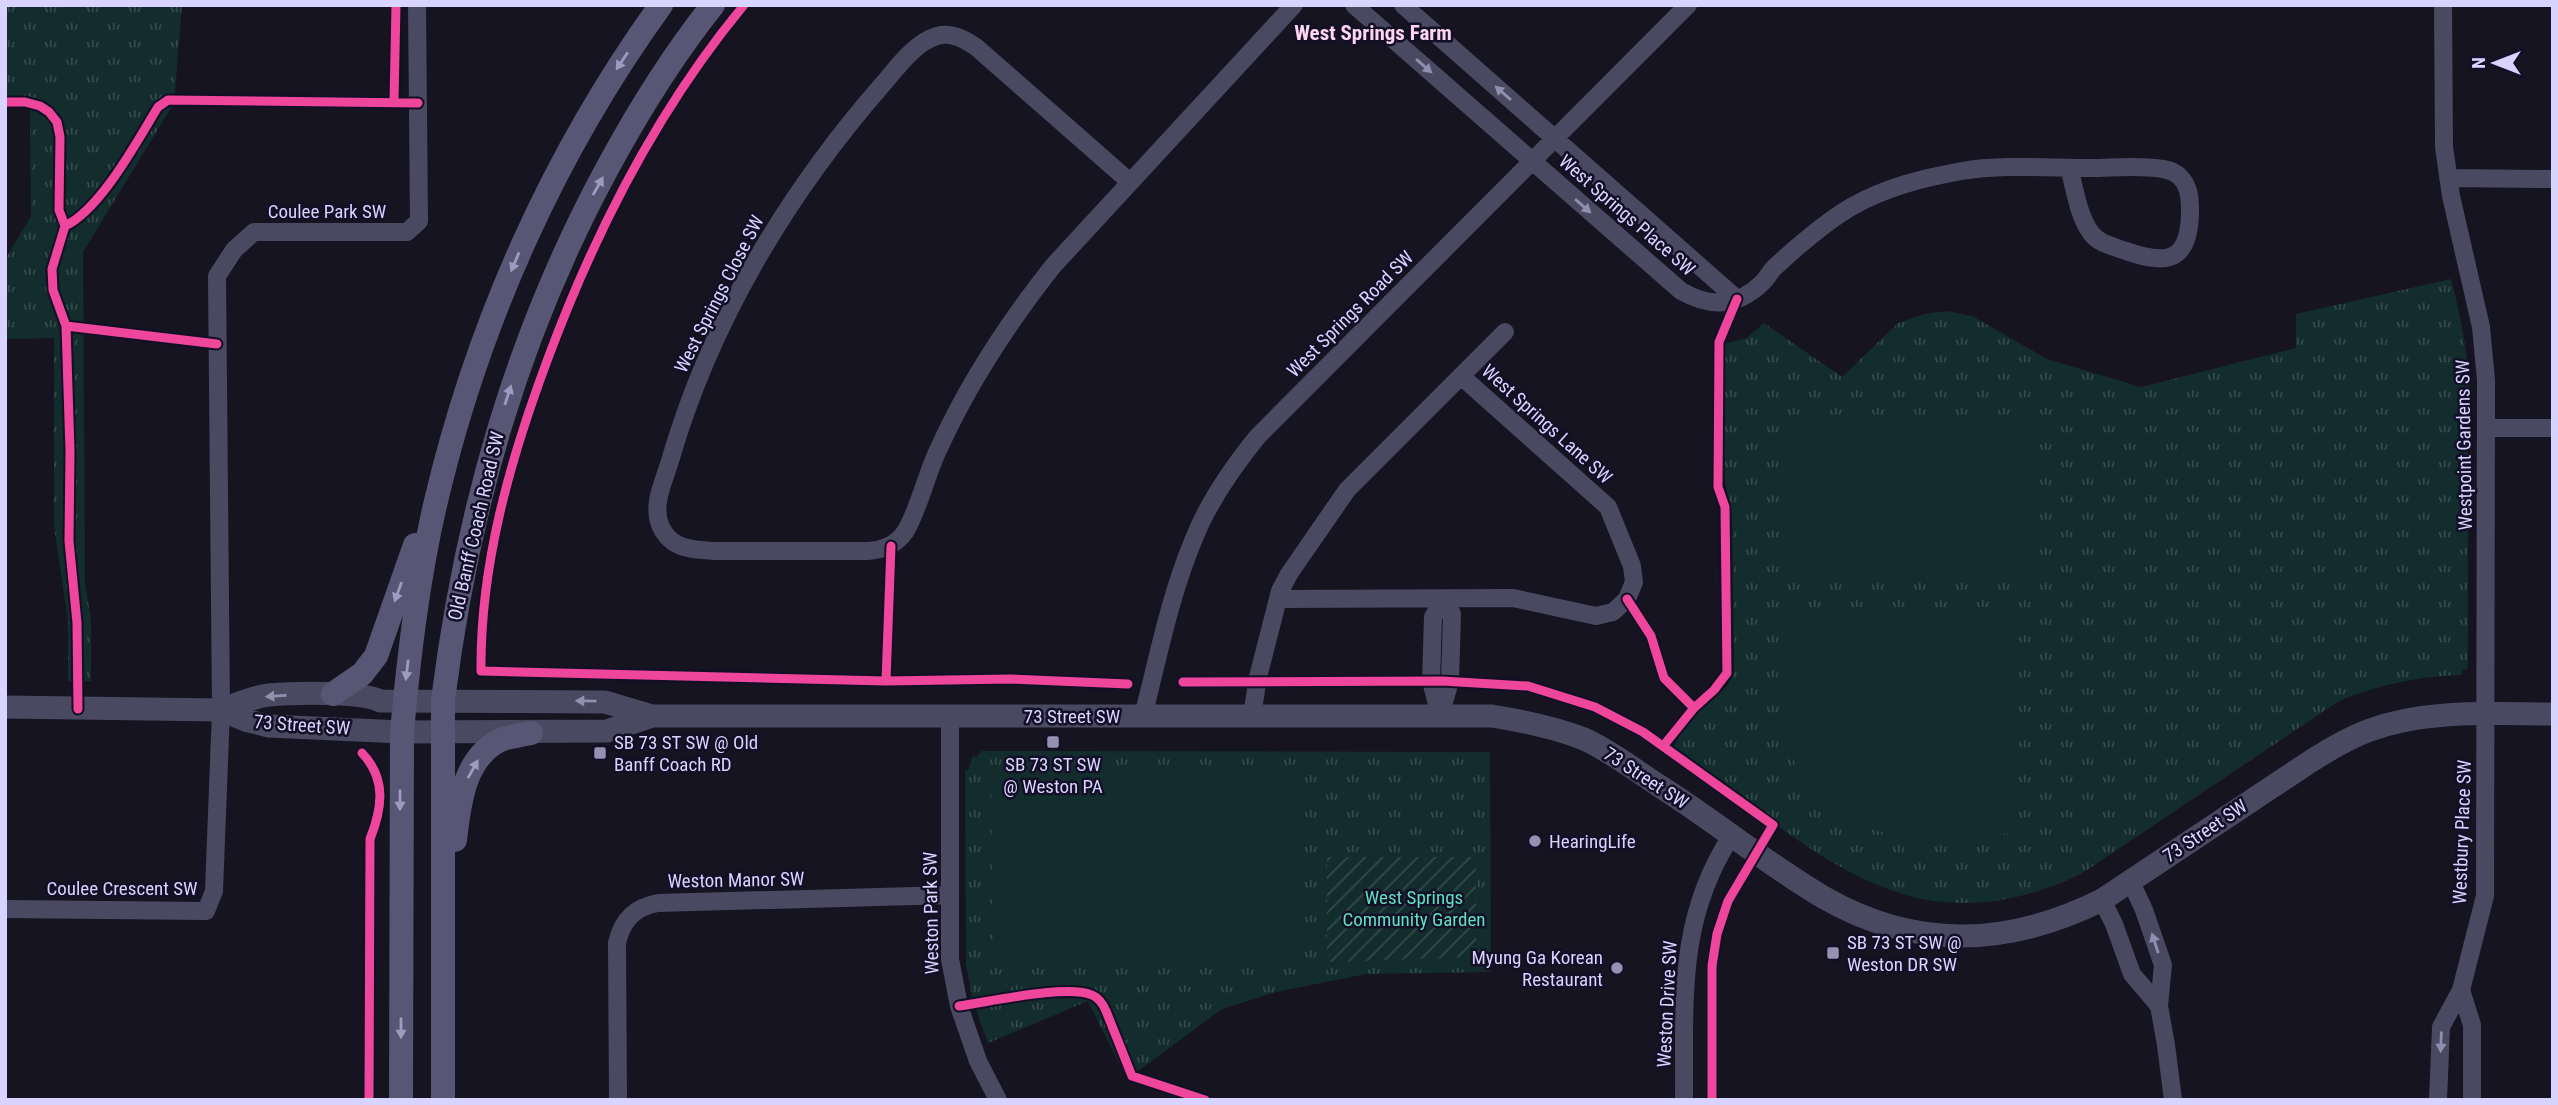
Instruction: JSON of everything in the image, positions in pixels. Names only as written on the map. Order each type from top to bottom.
[{"type":"main road","name":"Old Banff Coach Road SW","points":[[401,1100],[402,732],[416,609],[435,503],[493,317],[534,218],[604,88],[661,5]]},
{"type":"main road","name":"Old Banff Coach Road SW","points":[[443,1100],[443,700],[450,640],[478,500],[509,392],[533,326],[574,233],[625,136],[666,71],[713,5]]},
{"type":"main road","points":[[333,694],[362,674],[376,656],[447,459]]},
{"type":"main road","points":[[443,931],[458,814],[468,778],[475,763],[488,749],[503,739],[531,733]]},
{"type":"street","name":"Coulee Park SW","points":[[221,710],[217,276],[234,250],[254,233],[407,232],[419,221],[417,5]]},
{"type":"street","name":"West Springs Close SW","points":[[1130,182],[976,47],[957,36],[936,36],[926,41],[899,65],[824,157],[789,206],[742,286],[695,387],[674,445],[658,500],[658,517],[666,536],[680,547],[690,550],[868,551],[891,546],[907,529],[938,449],[992,349],[1053,266],[1294,5]]},
{"type":"street","name":"West Springs Place SW","points":[[1354,5],[1681,291],[1700,301],[1725,302],[1737,299]]},
{"type":"street","name":"West Springs Place SW","points":[[1403,5],[1737,299]]},
{"type":"street","name":"West Springs Road SW","points":[[1143,716],[1193,539],[1230,472],[1258,436],[1688,5]]},
{"type":"street","name":"Westpoint Gardens SW","points":[[2443,5],[2444,147],[2448,178],[2481,327],[2486,380],[2486,715]]},
{"type":"street","points":[[1737,299],[1758,286],[1773,269],[1822,226],[1853,206],[1909,182],[1969,170],[2069,168],[2163,169],[2181,177],[2189,191],[2189,234],[2185,246],[2176,255],[2151,259],[2098,240],[2086,225],[2069,168]]},
{"type":"street","points":[[2448,178],[2553,179]]},
{"type":"street","name":"West Springs Lane SW","points":[[1252,716],[1258,677],[1278,599],[1289,575],[1347,490],[1505,332]]},
{"type":"street","name":"West Springs Lane SW","points":[[1278,599],[1513,598],[1596,616],[1613,612],[1620,607],[1631,593],[1632,566],[1608,507],[1461,376]]},
{"type":"street","points":[[2486,428],[2553,428]]},
{"type":"street","points":[[1440,716],[1431,681],[1433,617],[1444,600]]},
{"type":"street","name":"73 Street SW","points":[[221,710],[246,700],[270,695],[333,694],[371,696],[380,701],[605,702],[652,716],[1492,716],[1545,726],[1586,740],[1825,898],[1899,929],[1976,937],[2036,927],[2068,917],[2102,900],[2340,743],[2371,730],[2403,721],[2449,715],[2553,714]]},
{"type":"street","points":[[5,707],[221,710]]},
{"type":"street","name":"73 Street SW","points":[[221,710],[269,726],[442,733],[607,731],[652,716]]},
{"type":"street","name":"Coulee Crescent SW","points":[[5,909],[206,911],[214,891],[221,710]]},
{"type":"street","name":"Westbury Place SW","points":[[2438,1100],[2441,1027],[2461,990],[2484,896],[2486,715]]},
{"type":"street","name":"Weston Park SW","points":[[950,716],[950,959],[954,984],[978,1061],[998,1100]]},
{"type":"street","name":"Weston Drive SW","points":[[1684,1100],[1687,947],[1701,894],[1720,853],[1732,835]]},
{"type":"street","points":[[2131,882],[2163,965],[2159,1006],[2173,1100]]},
{"type":"street","name":"Weston Manor SW","points":[[618,1100],[617,943],[623,924],[634,912],[658,902],[950,895]]},
{"type":"street","points":[[2102,900],[2114,923],[2132,974],[2159,1006]]},
{"type":"street","points":[[2461,990],[2472,1025],[2472,1100]]},
{"type":"green space","points":[[5,5],[182,5],[174,103],[83,252],[85,582],[91,620],[91,681],[68,681],[68,621],[54,526],[54,338],[5,339],[5,260],[31,216],[30,101],[5,101]]},
{"type":"green space","points":[[2451,279],[2464,338],[2469,386],[2464,408],[2468,412],[2468,663],[2467,669],[2463,669],[2461,675],[2398,682],[2339,701],[2081,874],[2042,890],[2006,899],[1971,903],[1937,901],[1904,894],[1870,882],[1802,843],[1672,750],[1685,726],[1707,700],[1727,686],[1734,672],[1732,517],[1723,470],[1724,344],[1747,338],[1764,323],[1842,377],[1898,323],[1924,314],[1947,311],[1972,316],[2047,359],[2141,387],[2296,348],[2296,314]]},
{"type":"green space","points":[[1788,421],[2034,425],[2032,582],[1785,577]]},
{"type":"green space","points":[[1996,607],[2015,624],[2017,833],[1937,839],[1906,837],[1865,827],[1829,806],[1801,775],[1786,735],[1778,676],[1781,608]]},
{"type":"green space","points":[[982,751],[1490,752],[1491,972],[1366,974],[1276,992],[1222,1009],[1127,1079],[1088,1001],[988,1043],[973,1001],[966,965],[965,770],[968,770],[973,756],[976,757]]},
{"type":"green space","points":[[1302,771],[1303,966],[993,968],[991,773]]},
{"type":"green space","name":"West Springs Community Garden","points":[[1327,857],[1476,857],[1476,957],[1327,962]]},
{"type":"cycle path","points":[[394,102],[396,5]]},
{"type":"cycle path","points":[[744,5],[712,45],[656,130],[607,220],[565,314],[521,436],[500,513],[486,592],[481,671],[886,681],[1010,679],[1128,684]]},
{"type":"cycle path","points":[[65,226],[92,205],[105,190],[158,107],[168,100],[418,103]]},
{"type":"cycle path","points":[[5,102],[25,102],[40,106],[57,122],[60,137],[59,210],[65,226],[52,269],[53,290],[66,326],[70,451],[69,541],[77,623],[78,709]]},
{"type":"cycle path","points":[[1664,745],[1727,673],[1725,507],[1718,487],[1719,342],[1737,299]]},
{"type":"cycle path","points":[[66,326],[217,344]]},
{"type":"cycle path","points":[[886,681],[891,546]]},
{"type":"cycle path","points":[[1627,599],[1651,636],[1664,678],[1694,708]]},
{"type":"cycle path","points":[[1183,682],[1442,681],[1528,686],[1595,707],[1643,732],[1773,825],[1728,901],[1717,934],[1712,966],[1712,1100]]},
{"type":"cycle path","points":[[362,753],[375,773],[380,794],[370,839],[369,1100]]},
{"type":"cycle path","points":[[959,1006],[1047,993],[1080,992],[1092,995],[1105,1008],[1132,1076],[1205,1100]]},
{"type":"place","name":"SB 73 ST SW @ Weston PA","points":[[1053,742]]},
{"type":"place","name":"SB 73 ST SW @ Old Banff Coach RD","points":[[600,753]]},
{"type":"place","name":"HearingLife","points":[[1535,841]]},
{"type":"place","name":"SB 73 ST SW @ Weston DR SW","points":[[1833,953]]},
{"type":"place","name":"Myung Ga Korean Restaurant","points":[[1617,968]]},
{"type":"district","name":"West Springs Farm","points":[[1373,33]]}]
